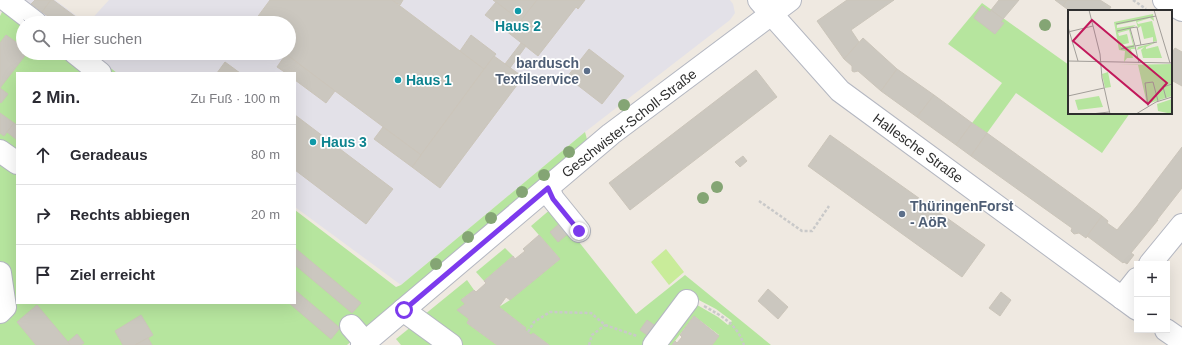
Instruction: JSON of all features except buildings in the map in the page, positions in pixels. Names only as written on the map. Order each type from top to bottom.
[{"type":"street","points":[[6,0],[27,16]]},
{"type":"street","name":"Geschwister-Scholl-Straße","points":[[359,338],[404,310],[611,134],[765,7],[790,0]]},
{"type":"street","points":[[1164,0],[1182,10]]},
{"type":"street","name":"Hallesche Straße","points":[[765,7],[840,90],[1129,304]]},
{"type":"street","points":[[84,60],[99,72]]},
{"type":"street","points":[[0,151],[16,162]]},
{"type":"street","points":[[548,188],[553,199],[579,231]]},
{"type":"street","points":[[1152,261],[1182,225]]},
{"type":"street","points":[[0,273],[5,307],[0,312]]},
{"type":"street","points":[[1129,304],[1134,289]]},
{"type":"street","points":[[648,343],[687,301]]},
{"type":"street","points":[[404,310],[451,345]]},
{"type":"street","points":[[1170,333],[1182,341]]},
{"type":"path","points":[[1133,0],[1148,10]]},
{"type":"path","points":[[759,201],[802,231],[812,231],[829,206]]},
{"type":"path","points":[[687,301],[690,298],[726,319],[740,334],[744,345]]},
{"type":"path","points":[[528,332],[534,322],[550,312],[590,313],[605,325],[636,336],[648,343]]},
{"type":"path","points":[[589,345],[592,335],[605,325]]},
{"type":"shaded area","points":[[26,0],[55,0],[77,16],[41,16],[24,3]]},
{"type":"shaded area","points":[[109,0],[730,0],[733,4],[735,13],[730,20],[585,132],[401,285],[296,208],[296,72],[114,72],[98,60],[296,60],[296,16],[94,16]]},
{"type":"green space","points":[[8,0],[22,0],[43,16],[16,16],[16,60],[100,60],[116,72],[16,72],[16,304],[296,304],[296,211],[396,287],[401,285],[585,132],[588,143],[347,345],[0,345],[0,16]]},
{"type":"green space","points":[[982,3],[1068,64],[1068,114],[1129,114],[1102,153],[1016,93],[987,133],[972,123],[1002,83],[948,44]]},
{"type":"green space","points":[[552,208],[636,314],[685,275],[771,345],[712,345],[719,335],[694,316],[672,345],[660,345],[692,302],[718,317],[728,325],[732,321],[716,309],[693,297],[648,345],[549,345],[533,333],[531,335],[525,330],[526,328],[499,307],[510,300],[560,259],[531,226]]},
{"type":"green space","points":[[505,248],[513,256],[484,281],[476,272]]},
{"type":"green space","points":[[666,249],[684,272],[669,285],[651,262]]},
{"type":"green space","points":[[467,280],[474,290],[462,299],[465,304],[458,310],[469,319],[467,323],[497,345],[463,345],[424,315]]},
{"type":"green space","points":[[412,326],[436,345],[401,345],[396,339]]},
{"type":"place","name":"Haus 2","points":[[518,11]]},
{"type":"place","name":"bardusch Textilservice","points":[[587,71]]},
{"type":"place","name":"Haus 1","points":[[398,80]]},
{"type":"place","name":"Haus 3","points":[[313,142]]},
{"type":"place","name":"ThüringenForst - AöR","points":[[902,214]]},
{"type":"route","points":[[404,310],[548,188],[553,199],[579,231]]}]
